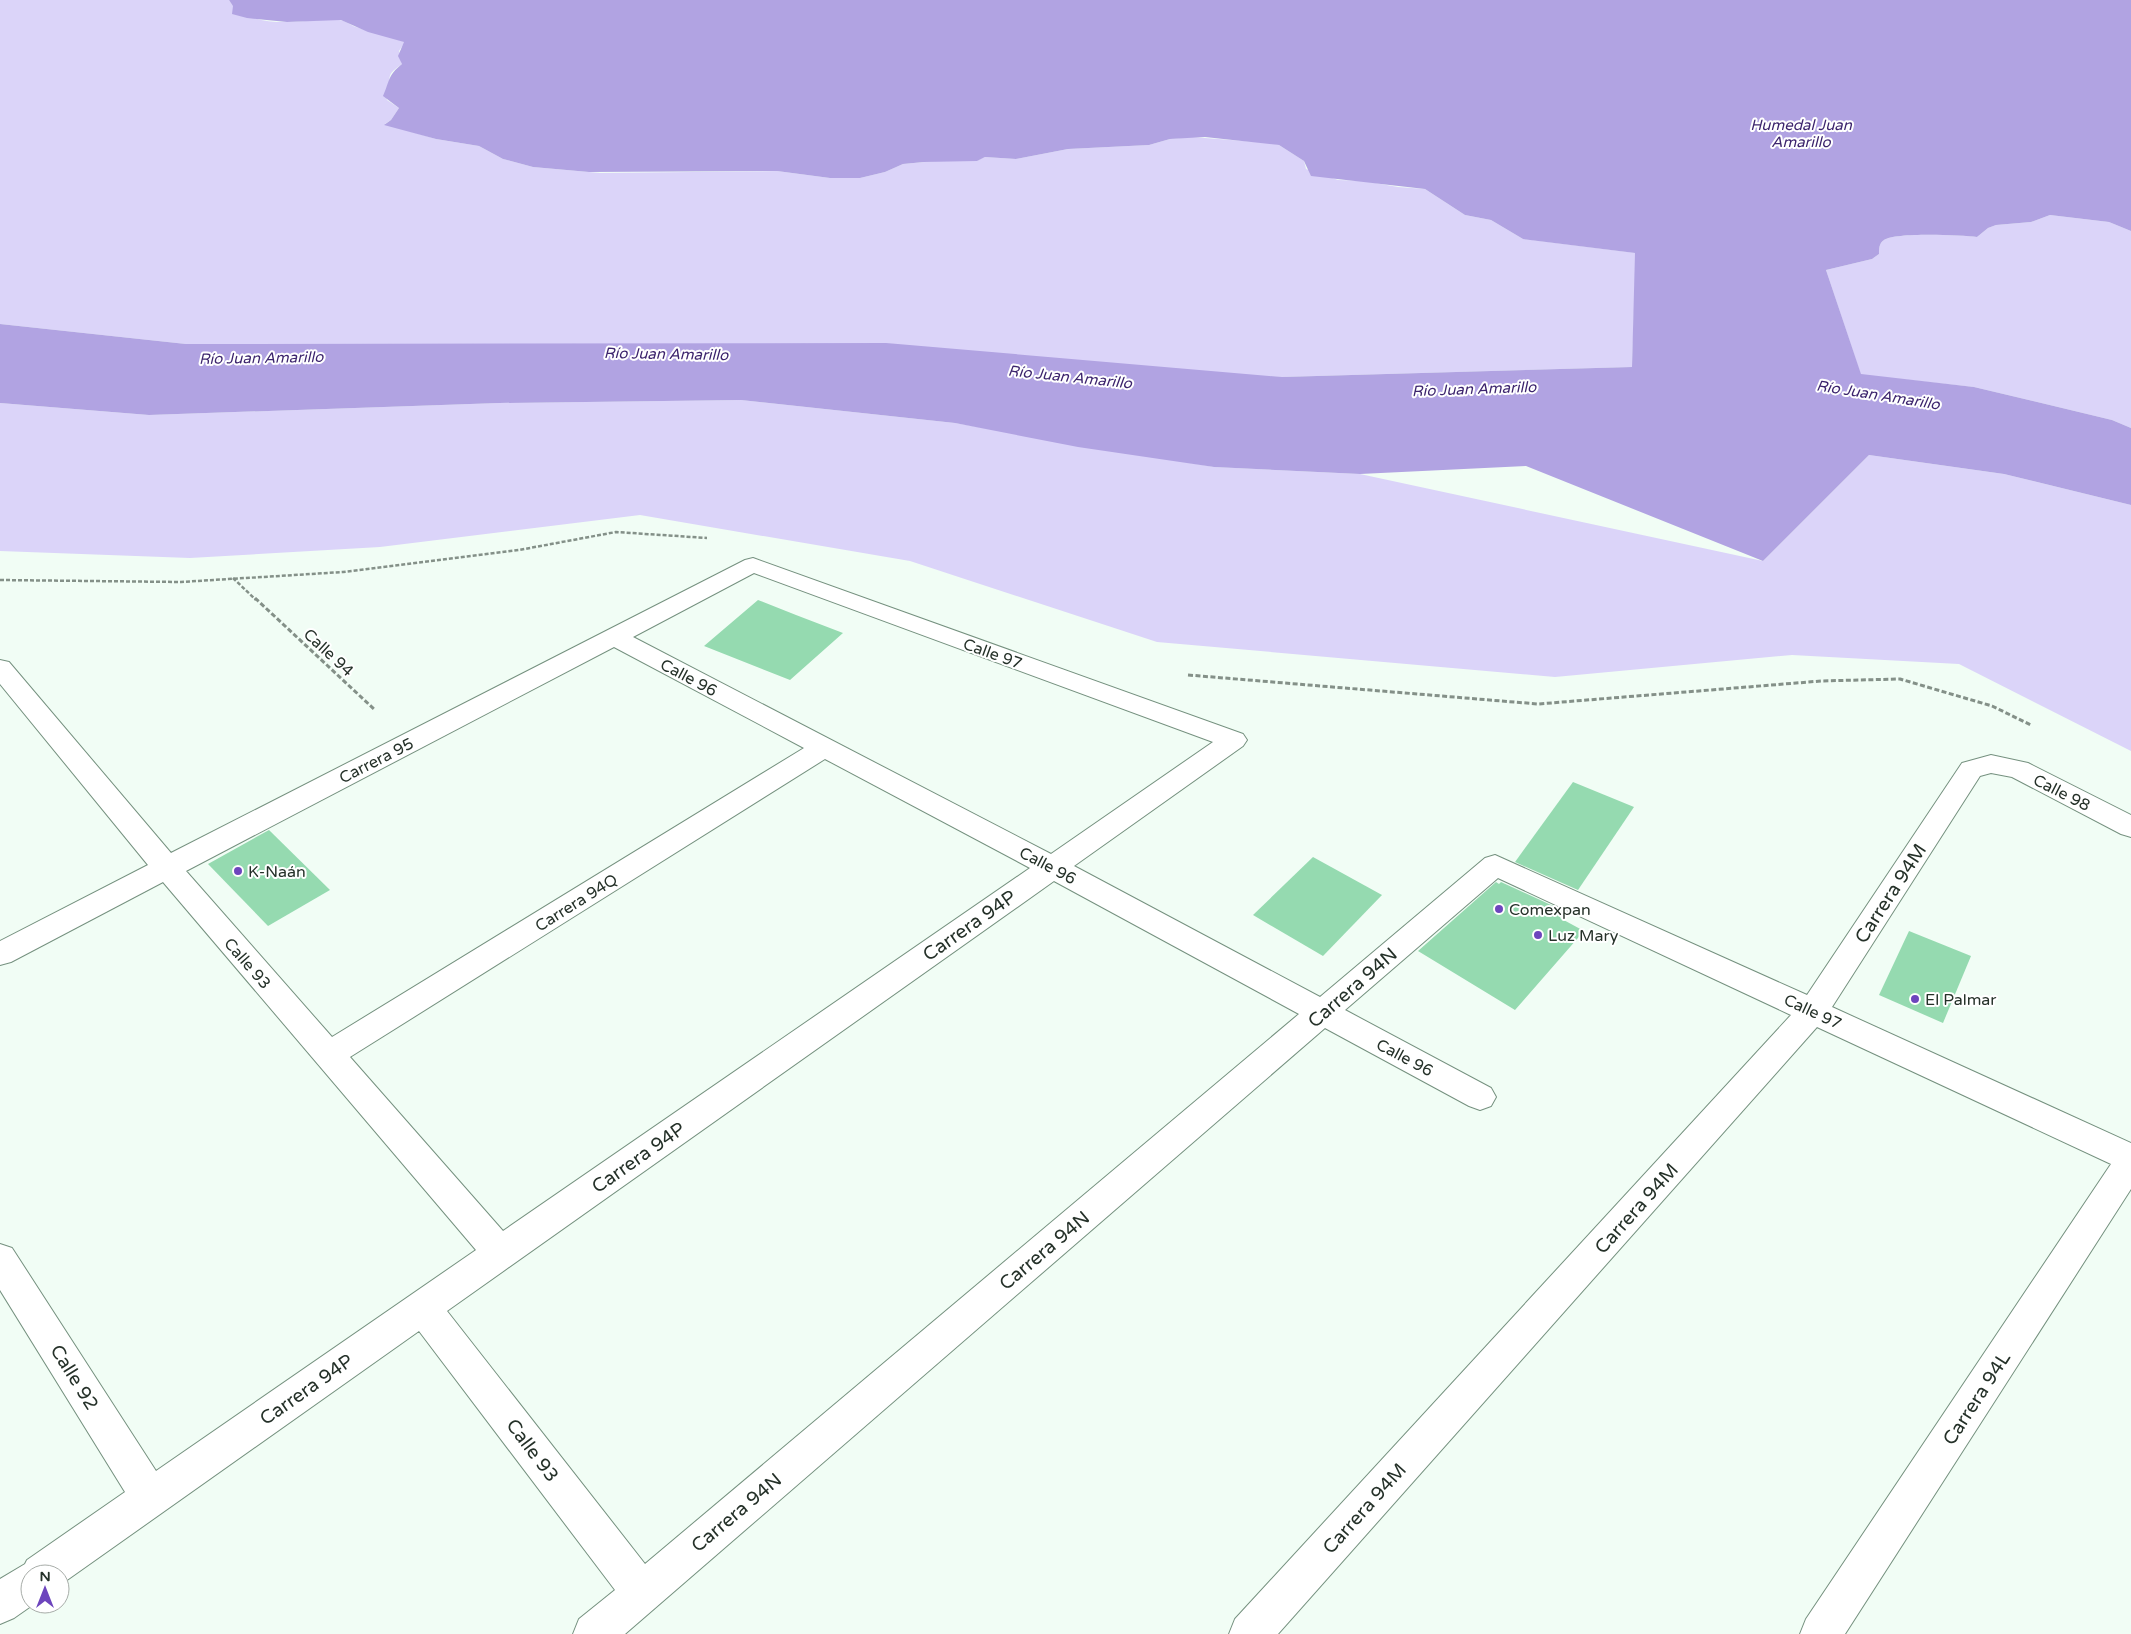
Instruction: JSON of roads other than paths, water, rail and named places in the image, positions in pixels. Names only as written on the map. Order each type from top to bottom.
[{"type":"street","name":"Carrera 95","points":[[0,954],[753,565]]},
{"type":"street","name":"Calle 97","points":[[753,565],[1234,740]]},
{"type":"street","name":"Calle 96","points":[[614,637],[1052,867],[1480,1097]]},
{"type":"street","name":"Calle 93","points":[[0,668],[167,868],[501,1254]]},
{"type":"street","name":"Carrera 94P","points":[[55,1564],[1234,740]]},
{"type":"street","name":"Carrera 94Q","points":[[328,1055],[824,748]]},
{"type":"street","name":"Calle 98","points":[[1991,764],[2019,769],[2131,827]]},
{"type":"street","name":"Carrera 94M","points":[[1250,1634],[1813,1011],[1971,769],[1991,764]]},
{"type":"street","name":"Calle 97","points":[[1494,865],[2131,1159]]},
{"type":"street","name":"Carrera 94N","points":[[594,1634],[1494,865]]},
{"type":"street","name":"Carrera 94L","points":[[1822,1634],[2131,1159]]},
{"type":"street","name":"Calle 92","points":[[0,1259],[150,1496]]},
{"type":"street","name":"Calle 93","points":[[423,1308],[642,1592]]},
{"type":"street","points":[[0,1604],[20,1589]]},
{"type":"water","name":"Humedal Juan Amarillo","points":[[229,0],[2131,0],[2131,231],[2109,222],[2050,215],[2031,222],[1996,225],[1988,228],[1977,237],[1929,235],[1890,237],[1882,241],[1879,254],[1872,259],[1826,270],[1861,374],[1974,387],[2112,420],[2131,428],[2131,505],[2004,474],[1869,455],[1763,561],[1526,466],[1360,474],[1214,467],[1078,447],[955,423],[741,400],[499,403],[149,415],[0,403],[0,324],[186,344],[886,343],[1282,377],[1632,367],[1635,253],[1523,239],[1491,220],[1465,215],[1425,189],[1311,176],[1304,161],[1279,145],[1205,137],[1170,139],[1149,145],[1068,149],[1016,159],[985,157],[977,161],[903,164],[885,172],[860,178],[830,178],[777,171],[589,172],[533,167],[503,159],[479,146],[436,139],[384,125],[391,120],[399,108],[383,96],[391,75],[402,64],[398,56],[404,42],[368,32],[341,20],[287,22],[247,18],[232,14],[233,6]]},
{"type":"place","name":"K-Naán","points":[[238,871]]},
{"type":"place","name":"Comexpan","points":[[1499,909]]},
{"type":"place","name":"Luz Mary","points":[[1538,935]]},
{"type":"place","name":"El Palmar","points":[[1915,999]]},
{"type":"water label","name":"Río Juan Amarillo","points":[[666,354]]},
{"type":"water label","name":"Río Juan Amarillo","points":[[261,358]]},
{"type":"water label","name":"Río Juan Amarillo","points":[[1070,377]]},
{"type":"water label","name":"Río Juan Amarillo","points":[[1474,389]]},
{"type":"water label","name":"Río Juan Amarillo","points":[[1878,395]]}]
